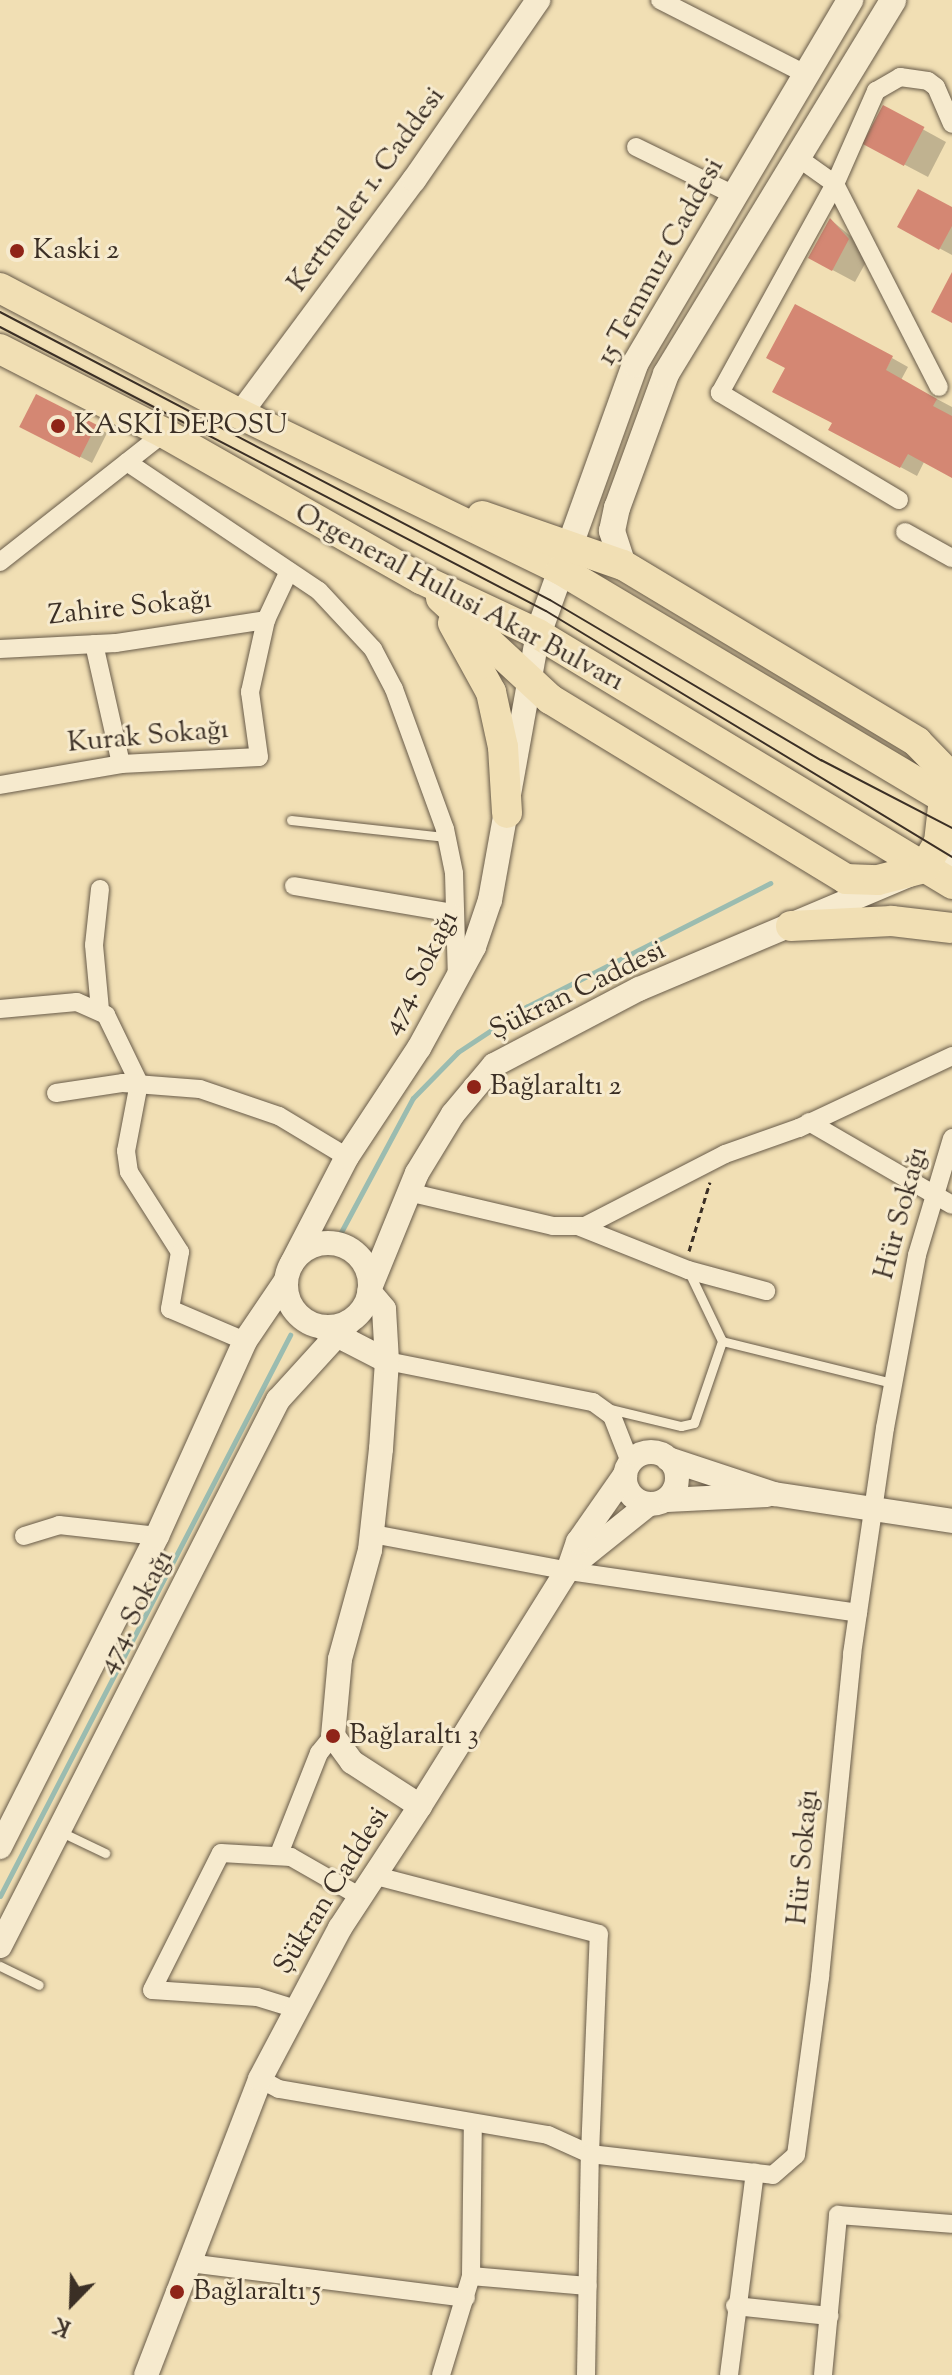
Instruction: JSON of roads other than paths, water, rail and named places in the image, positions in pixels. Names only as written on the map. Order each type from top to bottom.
[{"type":"main road","name":"15 Temmuz Caddesi","points":[[538,634],[635,364],[850,0]]},
{"type":"main road","name":"15 Temmuz Caddesi","points":[[623,565],[612,531],[666,374],[893,0]]},
{"type":"main road","points":[[0,288],[240,414],[384,485],[566,557],[949,793]]},
{"type":"main road","name":"Orgeneral Hulusi Akar Bulvarı","points":[[0,349],[164,433],[421,579],[538,634],[938,862],[952,884]]},
{"type":"main road","points":[[566,557],[623,565],[917,742],[952,754]]},
{"type":"main road","points":[[421,579],[550,699],[846,879],[878,880],[938,862],[949,793],[917,742]]},
{"type":"main road","points":[[421,579],[468,645],[491,692],[503,747],[507,813]]},
{"type":"main road","points":[[791,926],[892,921],[952,928]]},
{"type":"street","name":"Kertmeler 1. Caddesi","points":[[240,414],[414,180],[538,0]]},
{"type":"street","points":[[660,0],[805,74]]},
{"type":"street","points":[[899,500],[720,393],[835,184],[870,99],[891,80],[909,77],[928,81],[936,87],[952,124]]},
{"type":"street","points":[[636,147],[734,195]]},
{"type":"street","points":[[797,157],[835,184],[939,387]]},
{"type":"street","points":[[0,562],[164,433]]},
{"type":"street","points":[[127,462],[289,571],[347,617],[384,669],[446,837],[457,980]]},
{"type":"street","points":[[905,532],[952,558]]},
{"type":"street","points":[[266,620],[289,571]]},
{"type":"street","name":"Zahire Sokağı","points":[[0,649],[94,644],[266,620]]},
{"type":"street","name":"Kurak Sokağı","points":[[0,785],[121,764],[259,757],[250,692],[266,620]]},
{"type":"street","name":"474. Sokağı","points":[[0,1847],[157,1536],[245,1341],[288,1273],[347,1157],[457,980],[490,900],[538,634]]},
{"type":"street","points":[[94,644],[121,764]]},
{"type":"street","name":"Şükran Caddesi","points":[[370,1290],[408,1192],[453,1114],[494,1065],[598,1007],[938,862]]},
{"type":"street","points":[[294,886],[454,913]]},
{"type":"street","points":[[100,889],[94,945],[100,1010],[139,1083],[127,1161],[139,1194],[180,1252],[170,1309],[245,1341]]},
{"type":"street","points":[[0,1009],[77,1002],[100,1010]]},
{"type":"street","points":[[580,1227],[611,1217],[725,1154],[809,1122],[952,1056]]},
{"type":"street","points":[[56,1093],[139,1083],[200,1089],[252,1104],[347,1157]]},
{"type":"street","points":[[809,1122],[952,1205]]},
{"type":"street","name":"Hür Sokağı","points":[[260,2079],[279,2089],[548,2135],[590,2154],[773,2175],[796,2155],[858,1613],[892,1383],[933,1194],[952,1138]]},
{"type":"street","points":[[408,1192],[553,1226],[580,1227],[688,1270],[766,1291]]},
{"type":"street","points":[[279,1854],[319,1753],[333,1736],[340,1659],[373,1534],[387,1361],[384,1309],[370,1290],[361,1260],[336,1244],[306,1249],[288,1273],[294,1311],[335,1328],[387,1361],[453,1370],[607,1408],[628,1468],[629,1493],[658,1502],[774,1494]]},
{"type":"street","points":[[335,1328],[364,1308],[370,1290]]},
{"type":"street","name":"474. Sokağı","points":[[0,1946],[278,1400],[335,1328]]},
{"type":"street","points":[[420,1806],[569,1569],[578,1542],[628,1468],[651,1452],[774,1494],[952,1521]]},
{"type":"street","points":[[569,1569],[658,1502],[677,1480],[668,1459]]},
{"type":"street","points":[[24,1536],[59,1525],[157,1536]]},
{"type":"street","points":[[373,1534],[569,1569],[858,1613]]},
{"type":"street","name":"Şükran Caddesi","points":[[146,2375],[260,2079],[359,1896],[420,1806],[352,1762],[333,1736]]},
{"type":"street","points":[[296,2009],[257,1997],[152,1990],[221,1853],[279,1854],[359,1896]]},
{"type":"street","points":[[373,1875],[599,1934],[590,2154],[586,2375]]},
{"type":"street","points":[[441,2375],[471,2276],[473,2123]]},
{"type":"street","points":[[729,2375],[735,2306],[755,2173]]},
{"type":"street","points":[[823,2375],[838,2215],[952,2224]]},
{"type":"street","points":[[189,2263],[466,2298]]},
{"type":"street","points":[[471,2276],[588,2286]]},
{"type":"street","points":[[735,2306],[829,2316]]},
{"type":"lane","points":[[291,820],[446,837]]},
{"type":"lane","points":[[607,1408],[681,1426],[694,1423],[722,1341],[688,1270]]},
{"type":"lane","points":[[722,1341],[892,1383]]},
{"type":"lane","points":[[58,1830],[105,1853]]},
{"type":"lane","points":[[0,1966],[39,1985]]},
{"type":"waterway","points":[[340,1234],[413,1098],[458,1052],[526,1007],[770,883]]},
{"type":"waterway","points":[[0,1896],[290,1335]]},
{"type":"tram line","points":[[0,312],[550,600],[821,760],[952,828]]},
{"type":"tram line","points":[[0,327],[546,611],[952,857]]},
{"type":"place","name":"Kaski 2","points":[[17,251]]},
{"type":"place","name":"KASKİ DEPOSU","points":[[58,426]]},
{"type":"place","name":"Bağlaraltı 2","points":[[474,1087]]},
{"type":"place","name":"Bağlaraltı 3","points":[[333,1736]]},
{"type":"place","name":"Bağlaraltı 5","points":[[177,2292]]}]
